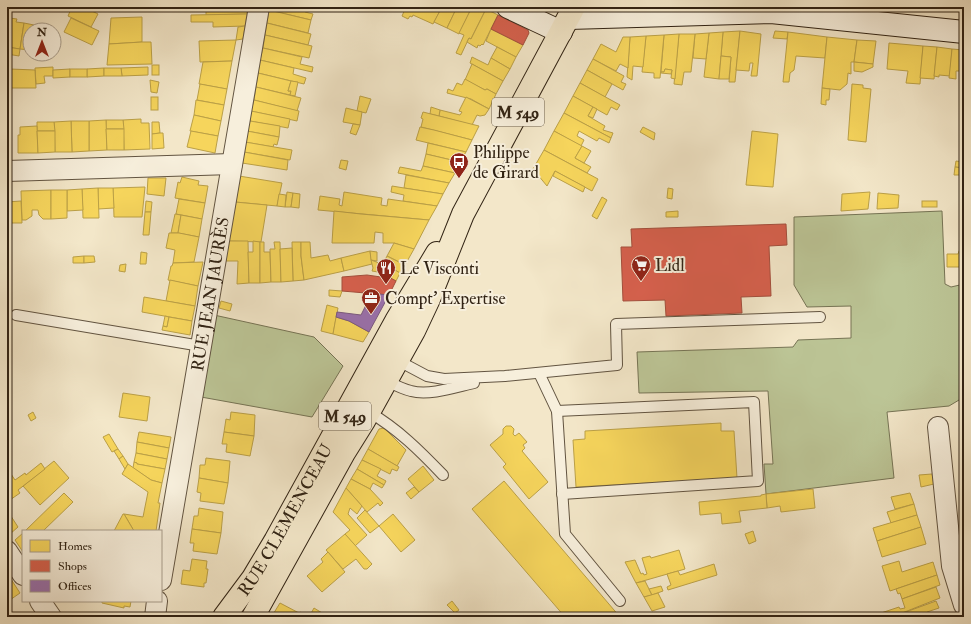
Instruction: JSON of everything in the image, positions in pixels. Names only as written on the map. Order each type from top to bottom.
[{"type":"main road","points":[[508,7],[568,19],[771,12],[964,32]]},
{"type":"main road","name":"RUE CLEMENCEAU","points":[[224,617],[253,578],[378,376],[389,355],[427,268],[463,214],[568,19]]},
{"type":"main road","name":"RUE CLEMENCEAU","points":[[253,617],[344,453],[369,412],[378,376]]},
{"type":"street","name":"RUE JEAN JAURÈS","points":[[162,574],[259,7]]},
{"type":"street","points":[[7,171],[232,164]]},
{"type":"street","points":[[938,427],[952,566],[964,605]]},
{"type":"street","points":[[7,551],[22,574]]},
{"type":"street","points":[[41,602],[51,617]]},
{"type":"street","points":[[155,617],[158,602]]},
{"type":"lane","points":[[16,315],[201,346]]},
{"type":"lane","points":[[389,355],[420,373],[435,378],[452,379],[505,376],[617,365],[616,324],[820,317]]},
{"type":"lane","points":[[539,373],[556,411],[565,534],[620,601]]},
{"type":"lane","points":[[378,376],[403,389],[412,392],[422,392],[447,389],[505,376]]},
{"type":"lane","points":[[556,411],[754,402],[758,481],[562,494]]},
{"type":"lane","points":[[369,412],[385,421],[411,442],[443,475]]},
{"type":"green space","points":[[942,211],[945,284],[951,287],[964,284],[964,397],[949,406],[887,412],[894,478],[766,494],[764,464],[773,464],[768,391],[639,393],[637,352],[793,347],[798,340],[851,338],[851,306],[807,307],[794,285],[794,217]]},
{"type":"green space","points":[[214,315],[314,337],[343,366],[312,417],[201,397]]},
{"type":"building: Homes","points":[[76,7],[84,7],[98,14],[91,27],[68,16],[71,9],[74,10]]},
{"type":"building: Homes","points":[[206,7],[247,7],[247,14],[206,15]]},
{"type":"building: Homes","points":[[270,7],[307,7],[305,12],[313,14],[311,20],[269,10]]},
{"type":"building: Homes","points":[[406,7],[442,7],[433,24],[413,15],[408,19],[402,16]]},
{"type":"building: Homes","points":[[442,7],[457,7],[447,28],[434,22]]},
{"type":"building: Homes","points":[[457,7],[472,7],[459,34],[447,28]]},
{"type":"building: Homes","points":[[472,7],[481,7],[486,9],[461,55],[456,53],[464,35],[459,33]]},
{"type":"building: Homes","points":[[486,9],[498,15],[483,45],[478,45],[477,48],[467,42],[469,38],[471,39]]},
{"type":"building: Homes","points":[[269,10],[311,20],[308,33],[267,23]]},
{"type":"building: Homes","points":[[247,14],[245,26],[213,27],[213,22],[191,22],[191,15]]},
{"type":"building: Homes","points":[[142,17],[142,42],[109,44],[111,18]]},
{"type":"building: Homes","points":[[10,18],[17,19],[16,22],[22,23],[20,49],[7,47]]},
{"type":"building: Homes","points":[[71,18],[99,31],[92,45],[64,32]]},
{"type":"building: Homes","points":[[267,23],[311,34],[308,45],[265,35]]},
{"type":"building: Homes","points":[[245,26],[243,39],[236,40],[238,27]]},
{"type":"building: Homes","points":[[491,29],[523,45],[516,57],[486,41]]},
{"type":"building: Homes","points":[[740,31],[735,82],[729,82],[731,57],[721,56],[723,32]]},
{"type":"building: Homes","points":[[740,31],[761,34],[757,76],[751,76],[753,63],[750,63],[749,71],[736,70]]},
{"type":"building: Homes","points":[[775,31],[788,32],[787,39],[773,38]]},
{"type":"building: Homes","points":[[723,32],[719,79],[704,77],[709,33]]},
{"type":"building: Homes","points":[[788,32],[827,37],[825,58],[796,56],[794,70],[790,73],[789,82],[783,82]]},
{"type":"building: Homes","points":[[709,33],[706,59],[693,58],[695,34]]},
{"type":"building: Homes","points":[[679,34],[695,34],[691,72],[684,72],[682,85],[674,84]]},
{"type":"building: Homes","points":[[679,34],[675,79],[671,78],[672,70],[665,69],[664,72],[661,72],[664,35]]},
{"type":"building: Homes","points":[[265,35],[312,46],[309,58],[263,48]]},
{"type":"building: Homes","points":[[664,35],[660,78],[654,78],[654,73],[642,72],[646,36]]},
{"type":"building: Homes","points":[[22,36],[22,49],[20,49]]},
{"type":"building: Homes","points":[[646,36],[643,67],[633,66],[632,80],[627,77],[630,37]]},
{"type":"building: Homes","points":[[623,37],[630,37],[628,68],[620,64],[616,71],[593,59],[601,44],[616,52]]},
{"type":"building: Homes","points":[[827,37],[857,40],[854,62],[851,62],[851,74],[848,73],[847,84],[840,90],[822,88]]},
{"type":"building: Homes","points":[[236,40],[232,61],[200,62],[199,41]]},
{"type":"building: Homes","points":[[857,40],[876,41],[873,64],[854,62]]},
{"type":"building: Homes","points":[[151,42],[152,64],[107,65],[109,44]]},
{"type":"building: Homes","points":[[889,43],[923,46],[920,84],[906,83],[908,71],[887,69]]},
{"type":"building: Homes","points":[[923,46],[937,47],[934,79],[920,78]]},
{"type":"building: Homes","points":[[7,47],[20,49],[19,56],[7,54]]},
{"type":"building: Homes","points":[[497,47],[516,57],[510,69],[491,58]]},
{"type":"building: Homes","points":[[937,47],[952,49],[950,76],[934,76]]},
{"type":"building: Homes","points":[[263,48],[302,57],[300,64],[313,67],[312,72],[260,60]]},
{"type":"building: Homes","points":[[952,49],[964,50],[964,71],[956,71],[956,79],[949,78]]},
{"type":"building: Homes","points":[[721,56],[731,57],[729,79],[719,79]]},
{"type":"building: Homes","points":[[472,57],[488,65],[491,58],[510,69],[503,81],[470,63]]},
{"type":"building: Homes","points":[[593,59],[624,76],[621,82],[626,84],[623,90],[587,70]]},
{"type":"building: Homes","points":[[260,60],[294,68],[293,74],[306,78],[304,84],[258,73]]},
{"type":"building: Homes","points":[[232,61],[227,89],[199,84],[203,62]]},
{"type":"building: Homes","points":[[854,62],[873,64],[873,67],[862,72],[854,71]]},
{"type":"building: Homes","points":[[472,64],[503,81],[496,94],[465,80]]},
{"type":"building: Homes","points":[[152,65],[159,65],[159,75],[152,75]]},
{"type":"building: Homes","points":[[53,67],[53,76],[44,76],[45,83],[36,84],[35,68]]},
{"type":"building: Homes","points":[[148,67],[148,75],[122,76],[121,68]]},
{"type":"building: Homes","points":[[104,68],[104,76],[87,77],[87,69]]},
{"type":"building: Homes","points":[[104,68],[121,68],[122,76],[104,76]]},
{"type":"building: Homes","points":[[10,69],[35,70],[36,88],[10,88]]},
{"type":"building: Homes","points":[[70,69],[70,77],[53,78],[53,70]]},
{"type":"building: Homes","points":[[70,69],[87,69],[87,77],[70,77]]},
{"type":"building: Homes","points":[[665,69],[672,70],[671,74],[661,73],[664,72]]},
{"type":"building: Homes","points":[[587,70],[612,84],[605,97],[580,83]]},
{"type":"building: Homes","points":[[258,73],[291,81],[288,91],[291,91],[290,95],[256,87]]},
{"type":"building: Homes","points":[[465,79],[496,94],[489,109],[471,99],[447,93],[448,89],[453,91],[457,83],[462,85]]},
{"type":"building: Homes","points":[[150,80],[159,82],[157,93],[151,92]]},
{"type":"building: Homes","points":[[291,81],[298,82],[295,96],[290,95],[291,91],[288,91]]},
{"type":"building: Homes","points":[[580,83],[620,105],[617,110],[611,107],[607,115],[573,96]]},
{"type":"building: Homes","points":[[200,84],[227,89],[224,105],[197,100]]},
{"type":"building: Homes","points":[[852,84],[863,85],[863,88],[871,89],[866,142],[848,140]]},
{"type":"building: Homes","points":[[256,87],[301,98],[297,111],[254,100]]},
{"type":"building: Homes","points":[[822,88],[830,89],[829,100],[826,100],[826,105],[821,104]]},
{"type":"building: Homes","points":[[360,96],[371,99],[366,113],[357,111]]},
{"type":"building: Homes","points":[[573,96],[593,107],[588,116],[605,126],[603,130],[613,133],[611,138],[564,113]]},
{"type":"building: Homes","points":[[151,97],[158,97],[158,110],[151,110]]},
{"type":"building: Homes","points":[[466,97],[489,109],[485,115],[477,115],[472,125],[439,116],[440,110],[460,115],[462,112],[459,111]]},
{"type":"building: Homes","points":[[196,100],[224,105],[221,121],[194,115]]},
{"type":"building: Homes","points":[[254,100],[299,111],[297,121],[251,111]]},
{"type":"building: Homes","points":[[431,107],[440,110],[439,116],[430,114]]},
{"type":"building: Homes","points":[[593,107],[597,109],[593,118],[588,116]]},
{"type":"building: Homes","points":[[346,108],[362,112],[360,125],[343,122]]},
{"type":"building: Homes","points":[[251,111],[290,119],[288,128],[250,121]]},
{"type":"building: Homes","points":[[423,112],[479,126],[472,140],[421,127]]},
{"type":"building: Homes","points":[[564,113],[611,138],[609,143],[599,138],[597,141],[579,131],[577,136],[584,140],[581,146],[554,131]]},
{"type":"building: Homes","points":[[194,115],[221,121],[218,136],[190,131]]},
{"type":"building: Homes","points":[[141,119],[141,123],[149,123],[150,149],[124,150],[123,120]]},
{"type":"building: Homes","points":[[106,120],[123,120],[124,129],[106,129]]},
{"type":"building: Homes","points":[[106,120],[107,150],[89,151],[89,121]]},
{"type":"building: Homes","points":[[71,121],[89,121],[89,151],[72,152]]},
{"type":"building: Homes","points":[[71,121],[72,152],[55,152],[54,122]]},
{"type":"building: Homes","points":[[250,121],[280,126],[279,137],[247,131]]},
{"type":"building: Homes","points":[[37,122],[54,122],[55,131],[37,131]]},
{"type":"building: Homes","points":[[152,122],[159,122],[160,133],[152,134]]},
{"type":"building: Homes","points":[[353,124],[360,125],[356,135],[350,133]]},
{"type":"building: Homes","points":[[37,126],[38,153],[18,153],[18,135],[20,135],[20,127]]},
{"type":"building: Homes","points":[[420,127],[472,140],[466,152],[416,140]]},
{"type":"building: Homes","points":[[643,127],[655,133],[654,140],[640,132]]},
{"type":"building: Homes","points":[[106,129],[124,129],[124,150],[107,150]]},
{"type":"building: Homes","points":[[37,131],[55,131],[55,152],[38,153]]},
{"type":"building: Homes","points":[[191,131],[218,136],[215,153],[187,147]]},
{"type":"building: Homes","points":[[247,131],[279,137],[277,145],[274,144],[273,147],[245,142]]},
{"type":"building: Homes","points":[[554,131],[582,146],[575,158],[591,167],[587,173],[544,150]]},
{"type":"building: Homes","points":[[752,131],[778,134],[773,187],[746,185]]},
{"type":"building: Homes","points":[[163,133],[164,148],[152,149],[152,134]]},
{"type":"building: Homes","points":[[245,142],[292,150],[290,160],[244,152]]},
{"type":"building: Homes","points":[[428,143],[466,152],[460,162],[426,154]]},
{"type":"building: Homes","points":[[582,146],[591,151],[584,163],[575,158]]},
{"type":"building: Homes","points":[[544,150],[598,179],[592,191],[555,171],[547,186],[533,169]]},
{"type":"building: Homes","points":[[244,152],[288,160],[287,170],[242,163]]},
{"type":"building: Homes","points":[[426,154],[460,162],[455,173],[423,166]]},
{"type":"building: Homes","points":[[341,160],[348,161],[346,170],[339,168]]},
{"type":"building: Homes","points":[[956,161],[964,162],[964,168],[955,167]]},
{"type":"building: Homes","points":[[423,166],[455,173],[449,183],[398,173],[400,167],[421,171]]},
{"type":"building: Homes","points":[[955,167],[964,168],[964,175],[954,175]]},
{"type":"building: Homes","points":[[555,171],[585,187],[583,192],[553,176]]},
{"type":"building: Homes","points":[[406,175],[449,183],[443,194],[404,188]]},
{"type":"building: Homes","points":[[239,176],[282,183],[277,206],[235,202]]},
{"type":"building: Homes","points":[[182,177],[199,181],[198,185],[208,186],[205,203],[175,198],[178,182],[180,183]]},
{"type":"building: Homes","points":[[148,178],[166,178],[164,196],[147,194]]},
{"type":"building: Homes","points":[[392,186],[443,194],[437,206],[403,201],[404,195],[391,192]]},
{"type":"building: Homes","points":[[145,187],[142,217],[114,217],[113,188]]},
{"type":"building: Homes","points":[[98,188],[113,188],[114,208],[98,209]]},
{"type":"building: Homes","points":[[98,188],[99,218],[83,218],[82,189]]},
{"type":"building: Homes","points":[[668,188],[673,189],[672,199],[667,198]]},
{"type":"building: Homes","points":[[82,189],[83,210],[67,211],[67,190]]},
{"type":"building: Homes","points":[[51,190],[51,219],[43,219],[39,215],[38,210],[32,210],[32,216],[26,220],[22,220],[21,191]]},
{"type":"building: Homes","points":[[51,190],[67,190],[67,218],[51,219]]},
{"type":"building: Homes","points":[[287,192],[293,193],[291,207],[285,207]]},
{"type":"building: Homes","points":[[344,192],[382,198],[381,205],[387,206],[388,199],[437,206],[429,220],[318,210],[320,196],[340,199],[339,205],[342,206]]},
{"type":"building: Homes","points":[[870,192],[868,209],[841,211],[842,194]]},
{"type":"building: Homes","points":[[293,193],[300,194],[299,208],[291,207]]},
{"type":"building: Homes","points":[[878,193],[899,195],[898,208],[877,209]]},
{"type":"building: Homes","points":[[279,194],[286,195],[285,207],[277,206]]},
{"type":"building: Homes","points":[[602,197],[607,200],[597,219],[592,216]]},
{"type":"building: Homes","points":[[179,199],[205,203],[202,219],[176,214]]},
{"type":"building: Homes","points":[[21,201],[22,223],[7,223],[7,202]]},
{"type":"building: Homes","points":[[146,201],[152,202],[151,212],[145,212]]},
{"type":"building: Homes","points":[[922,201],[937,201],[937,207],[922,207]]},
{"type":"building: Homes","points":[[235,202],[267,205],[261,242],[228,241]]},
{"type":"building: Homes","points":[[334,211],[429,220],[414,249],[394,243],[383,243],[383,233],[375,232],[374,243],[332,243]]},
{"type":"building: Homes","points":[[678,211],[678,217],[666,217],[666,212]]},
{"type":"building: Homes","points":[[145,212],[151,212],[149,235],[143,235]]},
{"type":"building: Homes","points":[[175,214],[181,215],[178,233],[171,233]]},
{"type":"building: Homes","points":[[181,215],[202,219],[199,237],[178,233]]},
{"type":"building: Homes","points":[[169,233],[179,233],[199,237],[194,262],[173,263],[175,250],[166,248]]},
{"type":"building: Homes","points":[[228,241],[248,241],[249,283],[237,284],[238,261],[225,261]]},
{"type":"building: Homes","points":[[253,241],[260,242],[260,283],[249,283],[248,252],[253,252]]},
{"type":"building: Homes","points":[[260,242],[264,242],[264,252],[270,252],[271,282],[260,283]]},
{"type":"building: Homes","points":[[274,242],[280,242],[281,282],[271,282],[270,249],[275,249]]},
{"type":"building: Homes","points":[[292,242],[301,242],[304,280],[293,281]]},
{"type":"building: Homes","points":[[301,242],[310,242],[311,258],[328,255],[330,261],[341,258],[344,271],[304,280]]},
{"type":"building: Homes","points":[[394,243],[414,249],[405,265],[387,256]]},
{"type":"building: Homes","points":[[964,244],[964,268],[947,267],[947,254],[958,254]]},
{"type":"building: Homes","points":[[292,248],[293,281],[281,282],[280,249]]},
{"type":"building: Homes","points":[[370,251],[372,264],[344,271],[341,258]]},
{"type":"building: Homes","points":[[370,251],[377,252],[377,261],[371,260]]},
{"type":"building: Homes","points":[[141,252],[147,253],[146,264],[140,264]]},
{"type":"building: Homes","points":[[84,256],[84,263],[73,263],[73,257]]},
{"type":"building: Homes","points":[[84,256],[94,256],[95,262],[84,263]]},
{"type":"building: Homes","points":[[387,256],[405,265],[400,273],[383,264]]},
{"type":"building: Homes","points":[[371,260],[390,267],[400,273],[396,281],[378,272],[372,271],[373,268]]},
{"type":"building: Homes","points":[[203,262],[198,286],[168,280],[173,263]]},
{"type":"building: Homes","points":[[126,264],[125,272],[119,271],[120,265]]},
{"type":"building: Homes","points":[[170,280],[198,286],[195,306],[166,301]]},
{"type":"building: Homes","points":[[329,290],[342,291],[340,297],[329,296]]},
{"type":"building: Homes","points":[[144,297],[195,306],[192,321],[142,312]]},
{"type":"building: Homes","points":[[221,301],[232,304],[230,311],[219,308]]},
{"type":"building: Homes","points":[[327,305],[338,308],[333,334],[321,331]]},
{"type":"building: Homes","points":[[165,316],[169,317],[167,327],[163,326]]},
{"type":"building: Homes","points":[[169,317],[192,321],[190,335],[162,330],[163,326],[167,327]]},
{"type":"building: Homes","points":[[336,317],[349,321],[369,332],[363,342],[333,334]]},
{"type":"building: Homes","points":[[123,393],[150,397],[147,421],[119,417]]},
{"type":"building: Homes","points":[[33,412],[36,418],[31,421],[28,415]]},
{"type":"building: Homes","points":[[231,412],[255,415],[254,436],[224,432],[226,419],[230,420]]},
{"type":"building: Homes","points":[[721,423],[721,431],[734,431],[737,478],[576,487],[573,440],[585,439],[585,431]]},
{"type":"building: Homes","points":[[506,426],[511,426],[514,429],[513,434],[515,436],[519,433],[527,442],[523,445],[525,448],[522,451],[548,482],[529,499],[503,467],[506,464],[490,445],[503,434],[503,429]]},
{"type":"building: Homes","points":[[384,428],[406,450],[397,466],[368,449],[379,429]]},
{"type":"building: Homes","points":[[139,432],[171,437],[169,448],[137,442]]},
{"type":"building: Homes","points":[[224,432],[254,436],[250,456],[226,452],[227,444],[222,444]]},
{"type":"building: Homes","points":[[109,434],[118,449],[112,452],[103,437]]},
{"type":"building: Homes","points":[[137,442],[169,448],[167,459],[136,453]]},
{"type":"building: Homes","points":[[118,449],[123,456],[119,459],[114,451]]},
{"type":"building: Homes","points":[[368,449],[399,467],[397,471],[392,469],[390,474],[362,460]]},
{"type":"building: Homes","points":[[136,453],[167,459],[165,469],[137,464],[134,462]]},
{"type":"building: Homes","points":[[123,456],[128,464],[125,469],[119,459]]},
{"type":"building: Homes","points":[[206,458],[230,461],[228,483],[199,478],[200,465],[205,465]]},
{"type":"building: Homes","points":[[362,460],[381,469],[377,476],[386,481],[384,485],[357,469]]},
{"type":"building: Homes","points":[[54,461],[69,478],[40,505],[23,486]]},
{"type":"building: Homes","points":[[134,462],[137,464],[165,469],[162,483],[151,480],[133,468]]},
{"type":"building: Homes","points":[[41,463],[45,469],[18,490],[20,493],[7,502],[7,477],[11,474],[15,480],[25,473],[26,475]]},
{"type":"building: Homes","points":[[128,464],[151,480],[162,483],[158,503],[160,503],[156,530],[133,530],[124,514],[143,517],[148,492],[122,474]]},
{"type":"building: Homes","points":[[423,466],[434,480],[419,492],[408,479]]},
{"type":"building: Homes","points":[[357,469],[384,485],[382,488],[373,483],[370,489],[351,479]]},
{"type":"building: Homes","points":[[932,474],[934,484],[921,487],[919,475]]},
{"type":"building: Homes","points":[[199,478],[228,483],[224,504],[200,501],[201,493],[197,492]]},
{"type":"building: Homes","points":[[351,479],[370,489],[383,503],[380,506],[378,503],[367,512],[346,488]]},
{"type":"building: Homes","points":[[504,481],[620,617],[565,617],[472,509]]},
{"type":"building: Homes","points":[[414,487],[419,492],[411,499],[406,493]]},
{"type":"building: Homes","points":[[346,488],[362,506],[357,514],[350,508],[348,514],[367,535],[355,546],[345,534],[350,530],[333,512]]},
{"type":"building: Homes","points":[[813,489],[815,508],[781,512],[780,506],[767,508],[766,494]]},
{"type":"building: Homes","points":[[64,493],[73,502],[44,530],[26,530]]},
{"type":"building: Homes","points":[[910,493],[914,504],[895,509],[891,497]]},
{"type":"building: Homes","points":[[766,494],[767,508],[739,511],[741,522],[722,524],[721,513],[700,515],[699,502],[761,496]]},
{"type":"building: Homes","points":[[914,504],[917,515],[891,523],[887,512]]},
{"type":"building: Homes","points":[[199,508],[223,512],[221,533],[192,529],[194,516],[198,516]]},
{"type":"building: Homes","points":[[7,510],[18,527],[10,534],[7,529]]},
{"type":"building: Homes","points":[[365,510],[379,526],[370,533],[357,518]]},
{"type":"building: Homes","points":[[124,514],[133,530],[115,530]]},
{"type":"building: Homes","points":[[393,514],[415,540],[401,552],[379,526]]},
{"type":"building: Homes","points":[[917,515],[921,527],[877,541],[873,528]]},
{"type":"building: Homes","points":[[921,527],[926,544],[882,557],[877,541]]},
{"type":"building: Homes","points":[[192,529],[221,533],[217,554],[193,551],[194,543],[190,543]]},
{"type":"building: Homes","points":[[753,531],[756,541],[749,544],[745,534]]},
{"type":"building: Homes","points":[[22,534],[22,550],[15,540]]},
{"type":"building: Homes","points":[[345,534],[372,564],[367,569],[364,569],[356,559],[343,569],[326,550]]},
{"type":"building: Homes","points":[[679,550],[685,569],[636,583],[625,562],[635,560],[641,574],[643,573],[644,575],[647,574],[642,558],[650,556],[651,558]]},
{"type":"building: Homes","points":[[328,552],[345,572],[322,592],[307,576],[323,562],[321,559]]},
{"type":"building: Homes","points":[[192,559],[207,561],[206,569],[208,569],[204,587],[181,584],[183,570],[190,571]]},
{"type":"building: Homes","points":[[899,561],[902,572],[933,562],[937,575],[890,591],[882,566]]},
{"type":"building: Homes","points":[[714,564],[717,575],[668,590],[667,587],[671,585],[667,574],[678,571],[680,575]]},
{"type":"building: Homes","points":[[7,573],[20,593],[7,602]]},
{"type":"building: Homes","points":[[937,575],[940,585],[902,599],[900,593],[898,594],[896,589]]},
{"type":"building: Homes","points":[[645,581],[652,595],[644,597],[636,583]]},
{"type":"building: Homes","points":[[661,586],[663,591],[652,595],[649,589]]},
{"type":"building: Homes","points":[[936,587],[940,598],[892,617],[876,617],[875,615],[899,607],[900,609],[905,608],[902,599]]},
{"type":"building: Homes","points":[[658,593],[665,607],[652,611],[644,597]]},
{"type":"building: Homes","points":[[452,601],[459,610],[455,613],[447,605]]},
{"type":"building: Homes","points":[[936,601],[939,608],[927,612],[928,615],[924,617],[892,617]]},
{"type":"building: Homes","points":[[131,602],[130,607],[124,606],[124,608],[102,603]]},
{"type":"building: Homes","points":[[280,603],[299,613],[300,612],[308,617],[272,616]]},
{"type":"building: Homes","points":[[314,608],[327,616],[327,617],[309,617]]},
{"type":"building: Shops","points":[[498,15],[528,30],[529,33],[523,45],[491,29]]},
{"type":"building: Shops","points":[[786,224],[787,245],[769,246],[771,296],[741,297],[742,313],[666,316],[665,300],[623,301],[621,247],[632,247],[631,229]]},
{"type":"building: Shops","points":[[383,274],[396,281],[389,295],[342,291],[342,277],[367,275],[381,277]]},
{"type":"building: Offices","points":[[368,293],[389,295],[369,332],[349,321],[336,317],[337,312],[361,315],[367,303],[364,301]]},
{"type":"place","name":"Philippe de Girard","points":[[459,179]]},
{"type":"place","name":"Lidl","points":[[641,282]]},
{"type":"place","name":"Le Visconti","points":[[386,285]]},
{"type":"place","name":"Compt' Expertise","points":[[371,315]]}]
